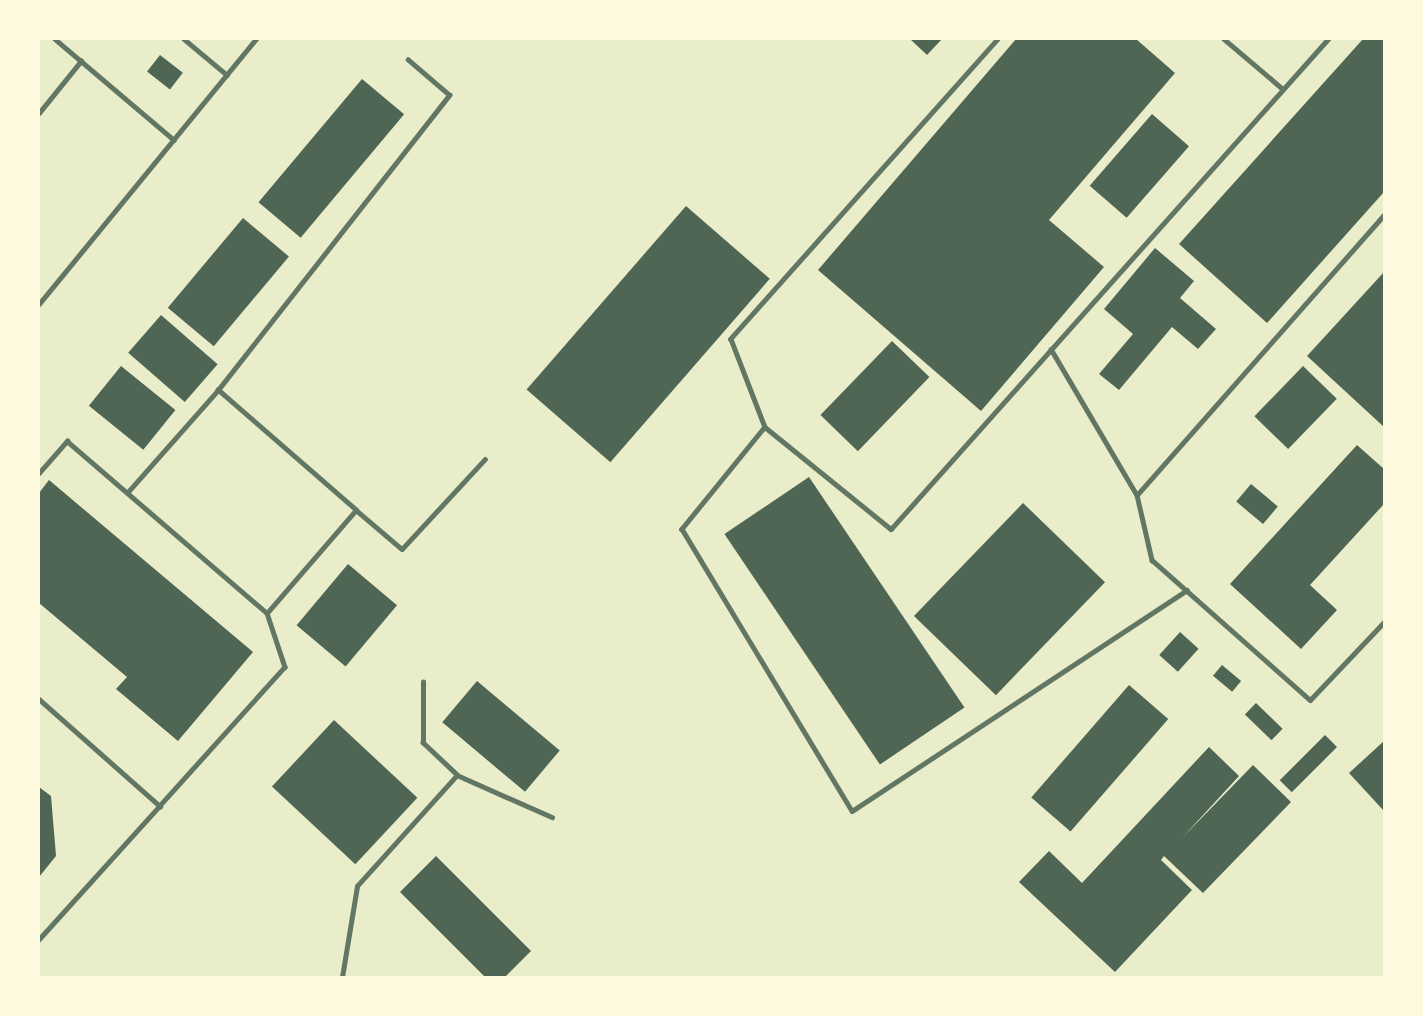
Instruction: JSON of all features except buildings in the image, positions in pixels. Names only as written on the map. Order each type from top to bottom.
[{"type":"lane","points":[[56,39],[174,140]]},
{"type":"lane","points":[[184,39],[227,75]]},
{"type":"lane","points":[[39,304],[256,39]]},
{"type":"lane","points":[[998,39],[730,339],[765,427],[891,529],[1328,39]]},
{"type":"lane","points":[[1224,39],[1283,89]]},
{"type":"lane","points":[[127,493],[218,390],[448,94],[408,60]]},
{"type":"lane","points":[[39,113],[81,61]]},
{"type":"lane","points":[[1137,495],[1384,215]]},
{"type":"lane","points":[[1051,349],[1137,495],[1152,560],[1310,700],[1384,622]]},
{"type":"lane","points":[[218,390],[402,549],[485,459]]},
{"type":"lane","points":[[765,427],[682,529],[852,811],[1187,590]]},
{"type":"lane","points":[[39,473],[67,441],[267,613],[285,667],[39,940]]},
{"type":"lane","points":[[267,613],[356,510]]},
{"type":"lane","points":[[423,682],[423,743],[457,775],[552,816]]},
{"type":"lane","points":[[39,699],[160,806]]},
{"type":"lane","points":[[342,977],[357,886],[457,775]]}]
